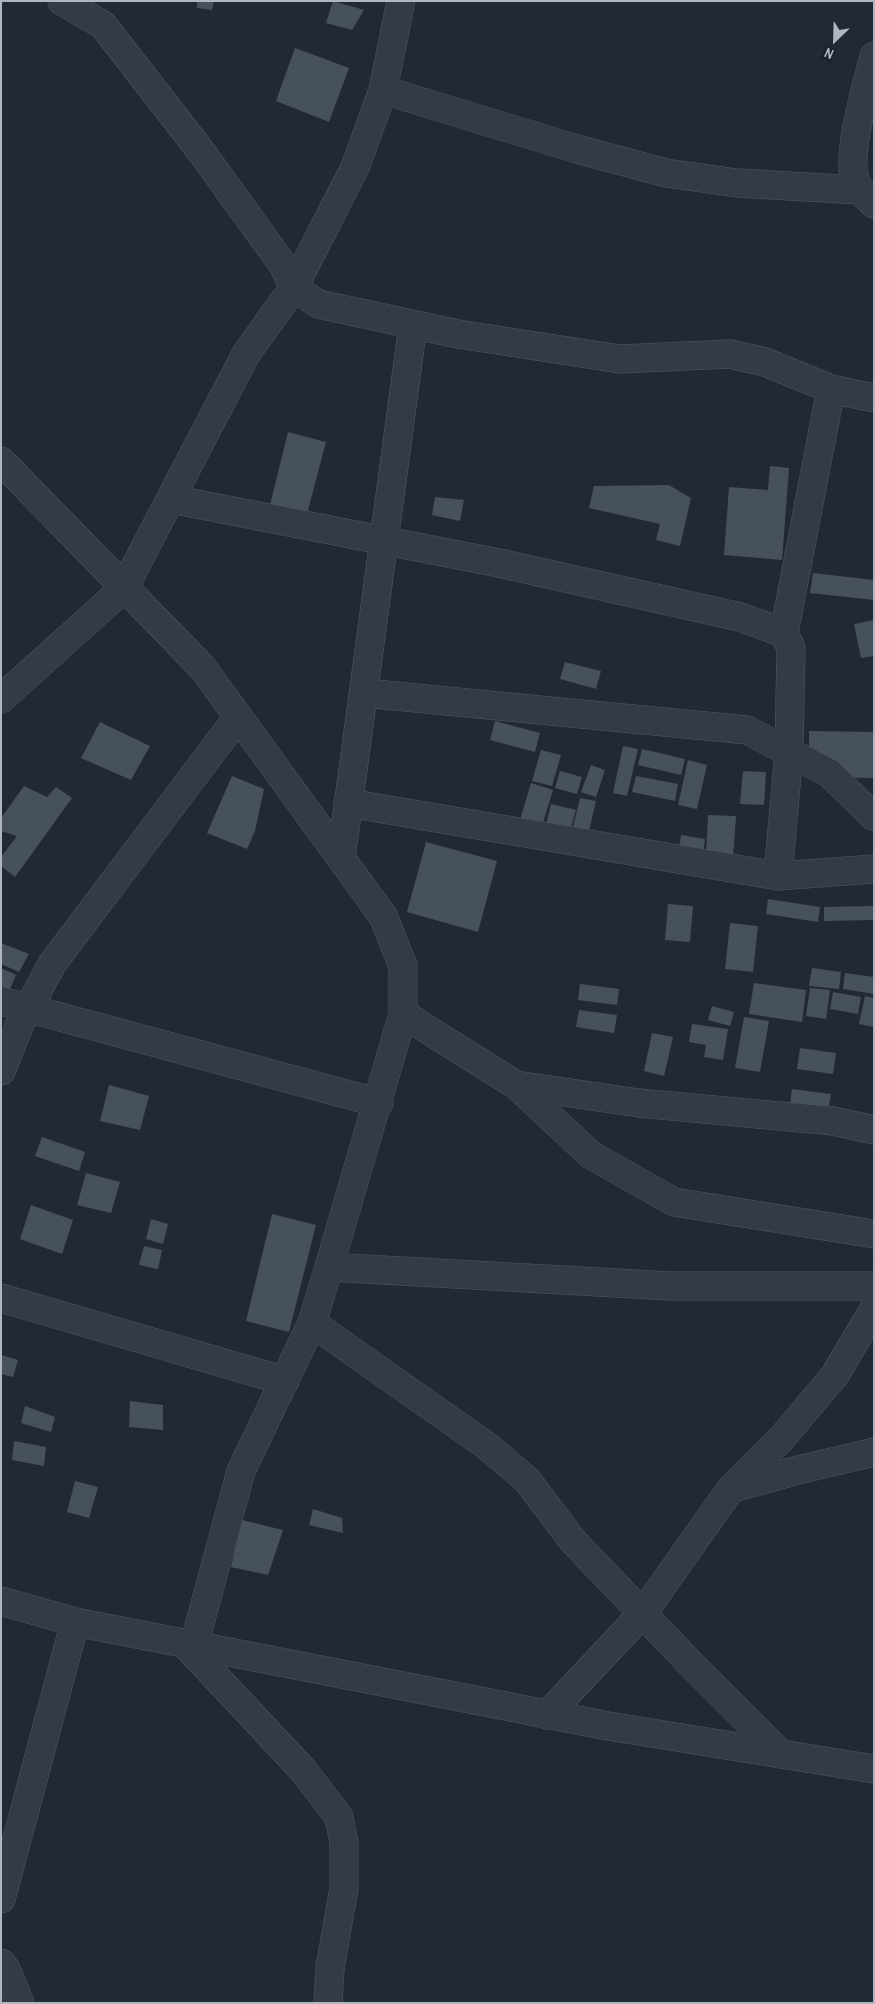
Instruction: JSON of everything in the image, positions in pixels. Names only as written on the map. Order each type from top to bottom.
[{"type":"street","points":[[62,1],[103,25],[200,150],[283,266],[294,287],[318,304],[458,334],[620,359],[730,354],[765,362],[832,389],[874,398]]},
{"type":"street","points":[[1,699],[124,588],[246,354],[294,287],[356,165],[382,90],[401,1]]},
{"type":"street","points":[[866,197],[854,179],[852,154],[874,56]]},
{"type":"street","points":[[382,90],[577,149],[666,173],[866,197]]},
{"type":"street","points":[[341,858],[413,325]]},
{"type":"street","points":[[778,876],[789,751],[791,648],[784,633],[832,389]]},
{"type":"street","points":[[1,462],[202,667],[383,916],[402,966],[403,1014],[379,1103],[330,1267],[312,1323],[241,1471],[189,1644]]},
{"type":"street","points":[[171,499],[499,563],[740,617],[784,633]]},
{"type":"street","points":[[364,693],[747,730],[829,773],[874,817]]},
{"type":"street","points":[[1,1071],[28,1008],[52,964],[238,717]]},
{"type":"street","points":[[348,803],[778,876],[874,869]]},
{"type":"street","points":[[1,1001],[379,1103]]},
{"type":"street","points":[[403,1014],[516,1085],[591,1155],[674,1202],[874,1234]]},
{"type":"street","points":[[516,1085],[639,1103],[833,1121],[874,1130]]},
{"type":"street","points":[[330,1267],[670,1286],[874,1286]]},
{"type":"street","points":[[1,1298],[285,1381]]},
{"type":"street","points":[[547,1714],[643,1614],[730,1490],[781,1439],[835,1375],[874,1309]]},
{"type":"street","points":[[312,1323],[487,1446],[528,1480],[573,1541],[782,1754]]},
{"type":"street","points":[[730,1490],[798,1470],[874,1452]]},
{"type":"street","points":[[1,1601],[75,1622],[608,1726],[874,1769]]},
{"type":"street","points":[[1,1900],[75,1622]]},
{"type":"street","points":[[189,1644],[303,1770],[339,1816],[344,1843],[344,1888],[330,1968],[328,2003]]},
{"type":"street","points":[[1,1963],[6,1969],[20,2003]]},
{"type":"building","points":[[197,1],[214,1],[212,10],[197,8]]},
{"type":"building","points":[[333,1],[364,10],[352,30],[326,23]]},
{"type":"building","points":[[295,48],[349,68],[329,122],[276,101]]},
{"type":"building","points":[[288,432],[326,442],[307,514],[270,505]]},
{"type":"building","points":[[770,466],[789,468],[782,560],[724,555],[729,487],[768,490]]},
{"type":"building","points":[[669,485],[691,498],[680,546],[656,540],[660,524],[589,508],[594,486]]},
{"type":"building","points":[[435,497],[464,500],[460,521],[432,515]]},
{"type":"building","points":[[813,573],[874,580],[874,600],[810,593]]},
{"type":"building","points":[[874,620],[874,656],[861,658],[854,624]]},
{"type":"building","points":[[565,662],[601,671],[596,689],[560,679]]},
{"type":"building","points":[[495,721],[540,733],[535,752],[490,740]]},
{"type":"building","points":[[100,722],[150,746],[131,780],[81,758]]},
{"type":"building","points":[[809,731],[874,732],[874,778],[809,777]]},
{"type":"building","points":[[623,746],[638,749],[627,796],[613,793]]},
{"type":"building","points":[[642,749],[685,759],[681,775],[638,765]]},
{"type":"building","points":[[541,750],[561,755],[552,786],[532,781]]},
{"type":"building","points":[[688,760],[707,765],[697,809],[678,805]]},
{"type":"building","points":[[591,765],[605,770],[596,797],[581,792]]},
{"type":"building","points":[[560,771],[582,777],[577,794],[555,788]]},
{"type":"building","points":[[743,771],[766,772],[764,805],[740,804]]},
{"type":"building","points":[[232,776],[264,789],[255,831],[247,849],[207,833]]},
{"type":"building","points":[[636,776],[678,784],[675,801],[632,792]]},
{"type":"building","points":[[531,783],[553,790],[542,826],[520,820]]},
{"type":"building","points":[[24,786],[47,797],[56,787],[72,798],[15,877],[1,866],[1,857],[17,836],[1,831],[1,818]]},
{"type":"building","points":[[580,798],[596,801],[588,835],[572,831]]},
{"type":"building","points":[[551,804],[576,810],[570,831],[546,825]]},
{"type":"building","points":[[708,815],[736,816],[733,858],[706,857]]},
{"type":"building","points":[[681,835],[705,839],[702,861],[678,857]]},
{"type":"building","points":[[426,842],[497,861],[478,932],[407,912]]},
{"type":"building","points":[[768,899],[820,907],[818,922],[766,914]]},
{"type":"building","points":[[668,904],[693,906],[690,942],[665,940]]},
{"type":"building","points":[[874,906],[874,920],[824,921],[824,907]]},
{"type":"building","points":[[730,923],[758,926],[753,972],[725,969]]},
{"type":"building","points":[[1,943],[29,954],[19,972],[1,964]]},
{"type":"building","points":[[1,968],[16,975],[10,989],[1,986]]},
{"type":"building","points":[[812,968],[841,972],[839,989],[809,986]]},
{"type":"building","points":[[845,973],[874,977],[874,994],[843,989]]},
{"type":"building","points":[[754,983],[806,990],[802,1022],[749,1014]]},
{"type":"building","points":[[580,984],[619,989],[617,1005],[578,1000]]},
{"type":"building","points":[[810,988],[830,990],[826,1019],[806,1016]]},
{"type":"building","points":[[833,992],[861,997],[858,1014],[830,1009]]},
{"type":"building","points":[[865,996],[874,998],[874,1027],[859,1024]]},
{"type":"building","points":[[712,1006],[734,1012],[730,1026],[708,1020]]},
{"type":"building","points":[[579,1010],[617,1015],[614,1033],[576,1027]]},
{"type":"building","points":[[744,1017],[769,1021],[760,1072],[735,1068]]},
{"type":"building","points":[[692,1024],[728,1029],[723,1060],[704,1057],[706,1045],[689,1042]]},
{"type":"building","points":[[652,1033],[673,1037],[664,1076],[644,1071]]},
{"type":"building","points":[[800,1048],[836,1053],[833,1074],[797,1069]]},
{"type":"building","points":[[109,1085],[149,1096],[140,1130],[100,1121]]},
{"type":"building","points":[[792,1089],[831,1094],[828,1111],[790,1105]]},
{"type":"building","points":[[42,1137],[85,1152],[79,1171],[35,1156]]},
{"type":"building","points":[[86,1173],[120,1182],[111,1213],[77,1205]]},
{"type":"building","points":[[31,1205],[73,1220],[62,1254],[20,1239]]},
{"type":"building","points":[[272,1214],[316,1225],[289,1332],[246,1321]]},
{"type":"building","points":[[151,1219],[168,1224],[163,1244],[146,1239]]},
{"type":"building","points":[[144,1246],[162,1250],[158,1269],[139,1265]]},
{"type":"building","points":[[1,1355],[18,1360],[13,1377],[1,1374]]},
{"type":"building","points":[[130,1401],[163,1405],[163,1430],[129,1427]]},
{"type":"building","points":[[25,1406],[55,1417],[51,1432],[21,1423]]},
{"type":"building","points":[[14,1441],[46,1447],[44,1466],[12,1460]]},
{"type":"building","points":[[75,1481],[98,1487],[89,1518],[67,1512]]},
{"type":"building","points":[[313,1509],[342,1518],[343,1533],[309,1525]]},
{"type":"building","points":[[242,1520],[283,1530],[268,1575],[231,1567]]}]
